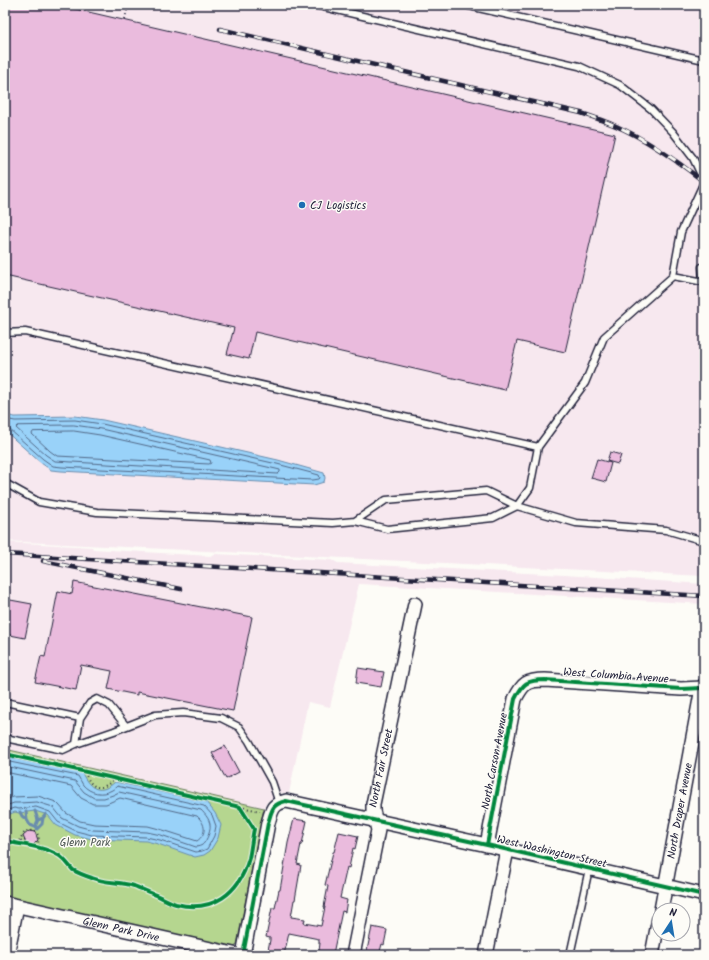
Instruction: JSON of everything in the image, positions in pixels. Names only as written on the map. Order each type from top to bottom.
[{"type":"street","name":"North Fair Street","points":[[353,955],[378,830],[373,811],[373,804],[415,604]]},
{"type":"street","name":"West Columbia Avenue","points":[[525,684],[532,680],[545,680],[678,689],[703,687]]},
{"type":"street","name":"North Carson Avenue","points":[[487,845],[515,700],[519,691],[525,684]]},
{"type":"street","name":"North Draper Avenue","points":[[662,902],[703,687]]},
{"type":"street","name":"West Washington Street","points":[[279,802],[286,801],[376,820],[704,895]]},
{"type":"street","points":[[243,955],[268,823],[274,807],[279,802]]},
{"type":"street","points":[[486,955],[507,850]]},
{"type":"street","points":[[8,955],[11,904]]},
{"type":"street","name":"Glenn Park Drive","points":[[11,904],[238,955]]},
{"type":"street","points":[[652,955],[654,942]]},
{"type":"lane","points":[[5,483],[39,502],[97,512],[333,523],[355,521],[387,529],[493,518],[516,506],[530,488],[538,447],[585,383],[604,337],[673,276],[681,232],[704,182],[693,158],[673,132],[651,109],[620,85],[579,66],[315,5]]},
{"type":"lane","points":[[465,5],[704,60]]},
{"type":"lane","points":[[673,276],[704,281],[702,267],[704,267]]},
{"type":"lane","points":[[5,333],[25,332],[538,447]]},
{"type":"lane","points":[[355,521],[386,500],[486,491],[516,506],[576,522],[666,530],[704,541]]},
{"type":"lane","points":[[76,744],[80,718],[90,703],[97,699],[109,705],[126,726]]},
{"type":"lane","points":[[5,702],[80,718]]},
{"type":"lane","points":[[5,738],[63,750],[155,715],[183,713],[221,718],[239,727],[272,782],[279,802]]},
{"type":"lane","points":[[570,955],[589,869]]},
{"type":"path","points":[[125,19],[128,5]]},
{"type":"path","points":[[78,770],[92,773]]},
{"type":"path","points":[[85,772],[87,779],[95,786],[105,786],[115,778]]},
{"type":"path","points":[[110,777],[123,780]]},
{"type":"path","points":[[232,805],[261,811]]},
{"type":"path","points":[[240,807],[243,812]]},
{"type":"path","points":[[19,842],[22,835],[26,831],[34,831],[39,837],[38,846],[48,851]]},
{"type":"path","points":[[11,843],[19,842],[30,846]]},
{"type":"shaded area","points":[[5,5],[704,5],[704,576],[5,541]]},
{"type":"shaded area","points":[[5,542],[92,547],[93,549],[210,556],[215,554],[332,560],[338,563],[704,584],[704,604],[359,584],[330,707],[308,702],[289,793],[281,793],[273,797],[267,802],[264,808],[5,749]]},
{"type":"green space","name":"Glenn Park","points":[[5,749],[264,808],[237,944],[234,948],[5,897]]},
{"type":"water","points":[[5,415],[15,417],[75,416],[103,420],[278,460],[324,473],[325,478],[324,482],[314,485],[51,470],[5,431]]},
{"type":"water","points":[[5,757],[82,773],[92,787],[96,789],[105,788],[115,782],[206,802],[215,813],[221,825],[218,838],[210,851],[204,855],[195,857],[146,841],[92,839],[75,835],[56,825],[48,815],[35,811],[15,812],[5,816]]},
{"type":"building","name":"CJ Logistics","points":[[5,5],[67,5],[67,7],[615,134],[565,352],[517,341],[505,390],[255,332],[249,359],[227,354],[234,328],[5,276]]},
{"type":"building","points":[[610,452],[621,455],[618,464],[607,461]]},
{"type":"building","points":[[597,459],[611,463],[606,482],[591,478]]},
{"type":"building","points":[[74,582],[252,617],[233,711],[137,692],[137,695],[108,689],[112,671],[81,665],[76,690],[35,682],[41,656],[45,657],[58,591],[72,594]]},
{"type":"building","points":[[5,599],[32,604],[25,638],[5,634]]},
{"type":"building","points":[[358,668],[384,672],[381,687],[356,683]]},
{"type":"building","points":[[225,746],[239,772],[226,779],[212,753]]},
{"type":"building","points":[[294,819],[307,821],[297,864],[301,865],[291,917],[305,919],[304,923],[321,926],[328,886],[325,885],[339,832],[358,836],[355,849],[353,848],[349,868],[347,867],[340,898],[347,900],[345,912],[342,911],[333,954],[319,951],[319,939],[289,933],[284,955],[267,955],[270,938],[266,937],[272,908],[275,908],[280,890],[288,843]]},
{"type":"building","points":[[29,831],[35,832],[38,840],[33,845],[26,843],[23,836]]},
{"type":"building","points":[[372,927],[387,930],[384,945],[382,944],[379,955],[366,955]]},
{"type":"waterway","points":[[35,811],[38,820]]},
{"type":"waterway","points":[[20,812],[27,820]]},
{"type":"waterway","points":[[26,812],[27,820],[30,825],[38,828]]},
{"type":"waterway","points":[[35,827],[38,820],[43,818],[46,814]]},
{"type":"waterway","points":[[37,829],[42,824],[43,818]]},
{"type":"railway","points":[[220,29],[581,113],[612,124],[651,144],[704,182]]},
{"type":"railway","points":[[5,554],[704,596]]},
{"type":"railway","points":[[43,561],[181,589]]},
{"type":"cycle path","points":[[487,845],[515,699],[523,686],[530,682],[545,680],[681,689],[702,688],[704,685]]},
{"type":"cycle path","points":[[5,754],[240,807],[254,829],[249,858],[238,882],[231,891],[222,898],[201,906],[176,904],[134,886],[92,878],[73,870],[62,858],[52,852],[5,841]]},
{"type":"cycle path","points":[[243,955],[268,823],[273,808],[281,802],[286,801],[704,895]]},
{"type":"place","name":"CJ Logistics","points":[[302,205]]}]
